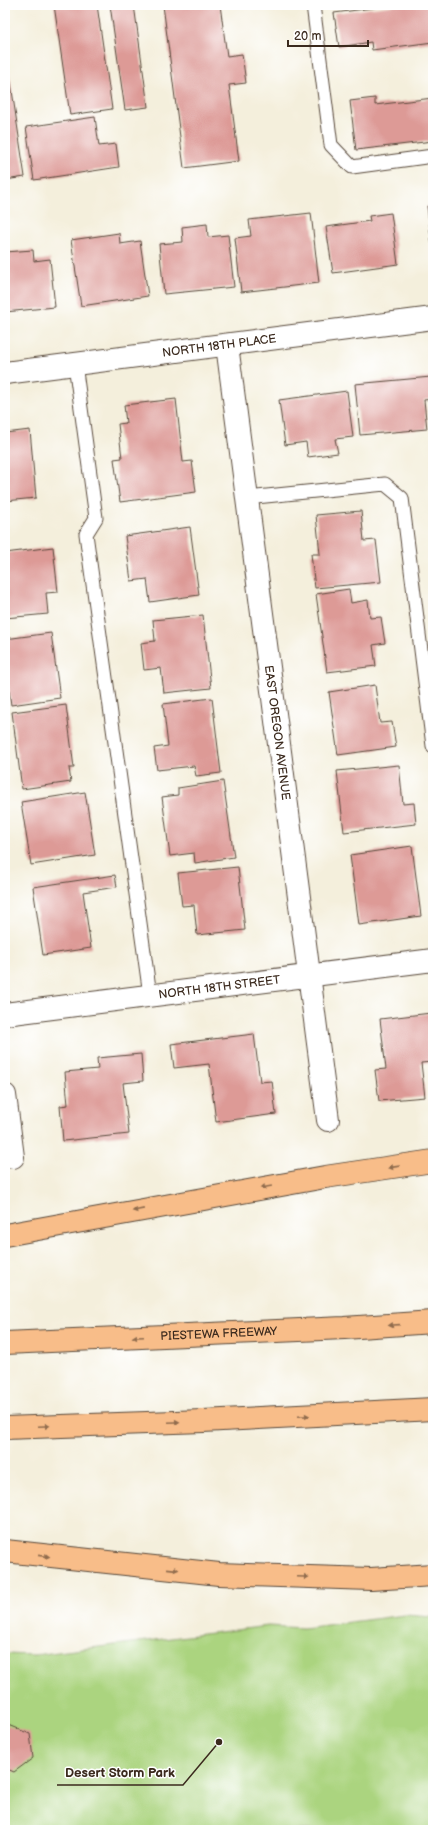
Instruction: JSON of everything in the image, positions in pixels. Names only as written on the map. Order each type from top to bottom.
[{"type":"highway","points":[[5,1235],[309,1180],[433,1161]]},
{"type":"highway","name":"PIESTEWA FREEWAY","points":[[5,1343],[336,1328],[433,1322]]},
{"type":"highway","points":[[5,1428],[203,1421],[433,1409]]},
{"type":"highway","points":[[5,1551],[219,1574],[371,1579],[433,1575]]},
{"type":"street","name":"NORTH 18TH PLACE","points":[[5,374],[433,318]]},
{"type":"street","name":"EAST OREGON AVENUE","points":[[227,345],[328,1120]]},
{"type":"street","name":"NORTH 18TH STREET","points":[[5,1014],[433,960]]},
{"type":"street","points":[[5,1095],[13,1157]]},
{"type":"lane","points":[[313,5],[330,146],[352,167],[433,156]]},
{"type":"lane","points":[[75,364],[96,518],[86,534],[150,995]]},
{"type":"lane","points":[[247,498],[385,484],[402,498],[433,746]]},
{"type":"green space","points":[[405,1615],[433,1617],[433,1830],[5,1830],[5,1654],[34,1655],[268,1626],[303,1628]]},
{"type":"building","points":[[54,5],[97,5],[112,109],[70,115]]},
{"type":"building","points":[[110,5],[134,5],[148,107],[125,110]]},
{"type":"building","points":[[163,5],[220,5],[227,56],[242,54],[246,83],[229,85],[239,161],[184,168]]},
{"type":"building","points":[[396,5],[433,5],[433,42],[372,50],[371,42],[339,47],[334,13]]},
{"type":"building","points":[[5,44],[25,177],[5,180]]},
{"type":"building","points":[[375,98],[375,105],[433,98],[433,141],[356,150],[350,101]]},
{"type":"building","points":[[95,117],[99,146],[116,144],[119,167],[34,180],[26,127]]},
{"type":"building","points":[[427,206],[433,206],[433,248],[432,248]]},
{"type":"building","points":[[311,213],[319,283],[241,292],[235,238],[251,236],[249,220]]},
{"type":"building","points":[[391,213],[398,264],[333,273],[326,227],[370,221],[369,216]]},
{"type":"building","points":[[207,224],[208,237],[228,235],[234,287],[164,294],[159,244],[183,242],[182,227]]},
{"type":"building","points":[[119,233],[120,244],[140,241],[148,296],[81,306],[71,240]]},
{"type":"building","points":[[33,250],[34,261],[50,259],[55,307],[5,312],[5,252]]},
{"type":"building","points":[[431,377],[433,399],[424,400],[427,429],[360,435],[355,384]]},
{"type":"building","points":[[347,391],[353,437],[335,439],[338,453],[308,457],[306,442],[285,445],[279,400]]},
{"type":"building","points":[[176,399],[183,462],[192,461],[196,492],[120,502],[114,459],[122,458],[118,424],[126,423],[124,405]]},
{"type":"building","points":[[30,430],[36,498],[5,501],[5,433]]},
{"type":"building","points":[[361,511],[364,541],[376,540],[381,582],[315,588],[311,554],[320,554],[316,515]]},
{"type":"building","points":[[190,527],[199,595],[150,602],[147,579],[131,581],[125,536]]},
{"type":"building","points":[[53,547],[58,592],[46,593],[48,614],[5,618],[5,553]]},
{"type":"building","points":[[349,589],[351,603],[368,600],[370,618],[381,617],[385,643],[373,645],[376,666],[327,672],[316,594]]},
{"type":"building","points":[[203,615],[211,688],[164,693],[161,668],[144,670],[141,643],[155,641],[153,620]]},
{"type":"building","points":[[51,633],[60,698],[11,705],[5,661],[5,639]]},
{"type":"building","points":[[375,685],[380,723],[392,722],[396,747],[338,755],[329,692]]},
{"type":"building","points":[[212,698],[221,773],[196,776],[194,766],[157,770],[154,748],[168,746],[163,704]]},
{"type":"building","points":[[66,705],[74,768],[69,768],[71,782],[22,789],[12,712]]},
{"type":"building","points":[[399,765],[403,804],[414,803],[416,824],[344,832],[337,771]]},
{"type":"building","points":[[223,781],[234,857],[195,863],[194,853],[170,856],[162,797],[178,795],[178,788]]},
{"type":"building","points":[[85,792],[95,855],[31,865],[21,802]]},
{"type":"building","points":[[412,846],[421,916],[359,925],[350,855]]},
{"type":"building","points":[[238,867],[245,930],[197,935],[194,905],[182,906],[178,873]]},
{"type":"building","points":[[115,875],[117,887],[83,892],[91,948],[43,955],[33,887]]},
{"type":"building","points":[[431,1013],[433,1062],[421,1063],[425,1097],[379,1101],[375,1070],[386,1069],[380,1019]]},
{"type":"building","points":[[254,1034],[260,1082],[272,1081],[276,1114],[216,1122],[209,1064],[174,1068],[171,1044]]},
{"type":"building","points":[[141,1054],[143,1081],[123,1083],[129,1134],[63,1141],[60,1106],[68,1105],[65,1072],[98,1069],[97,1058]]},
{"type":"building","points":[[8,1725],[30,1734],[33,1758],[14,1772],[5,1768],[5,1727]]},
{"type":"place","name":"Desert Storm Park","points":[[219,1742]]}]
